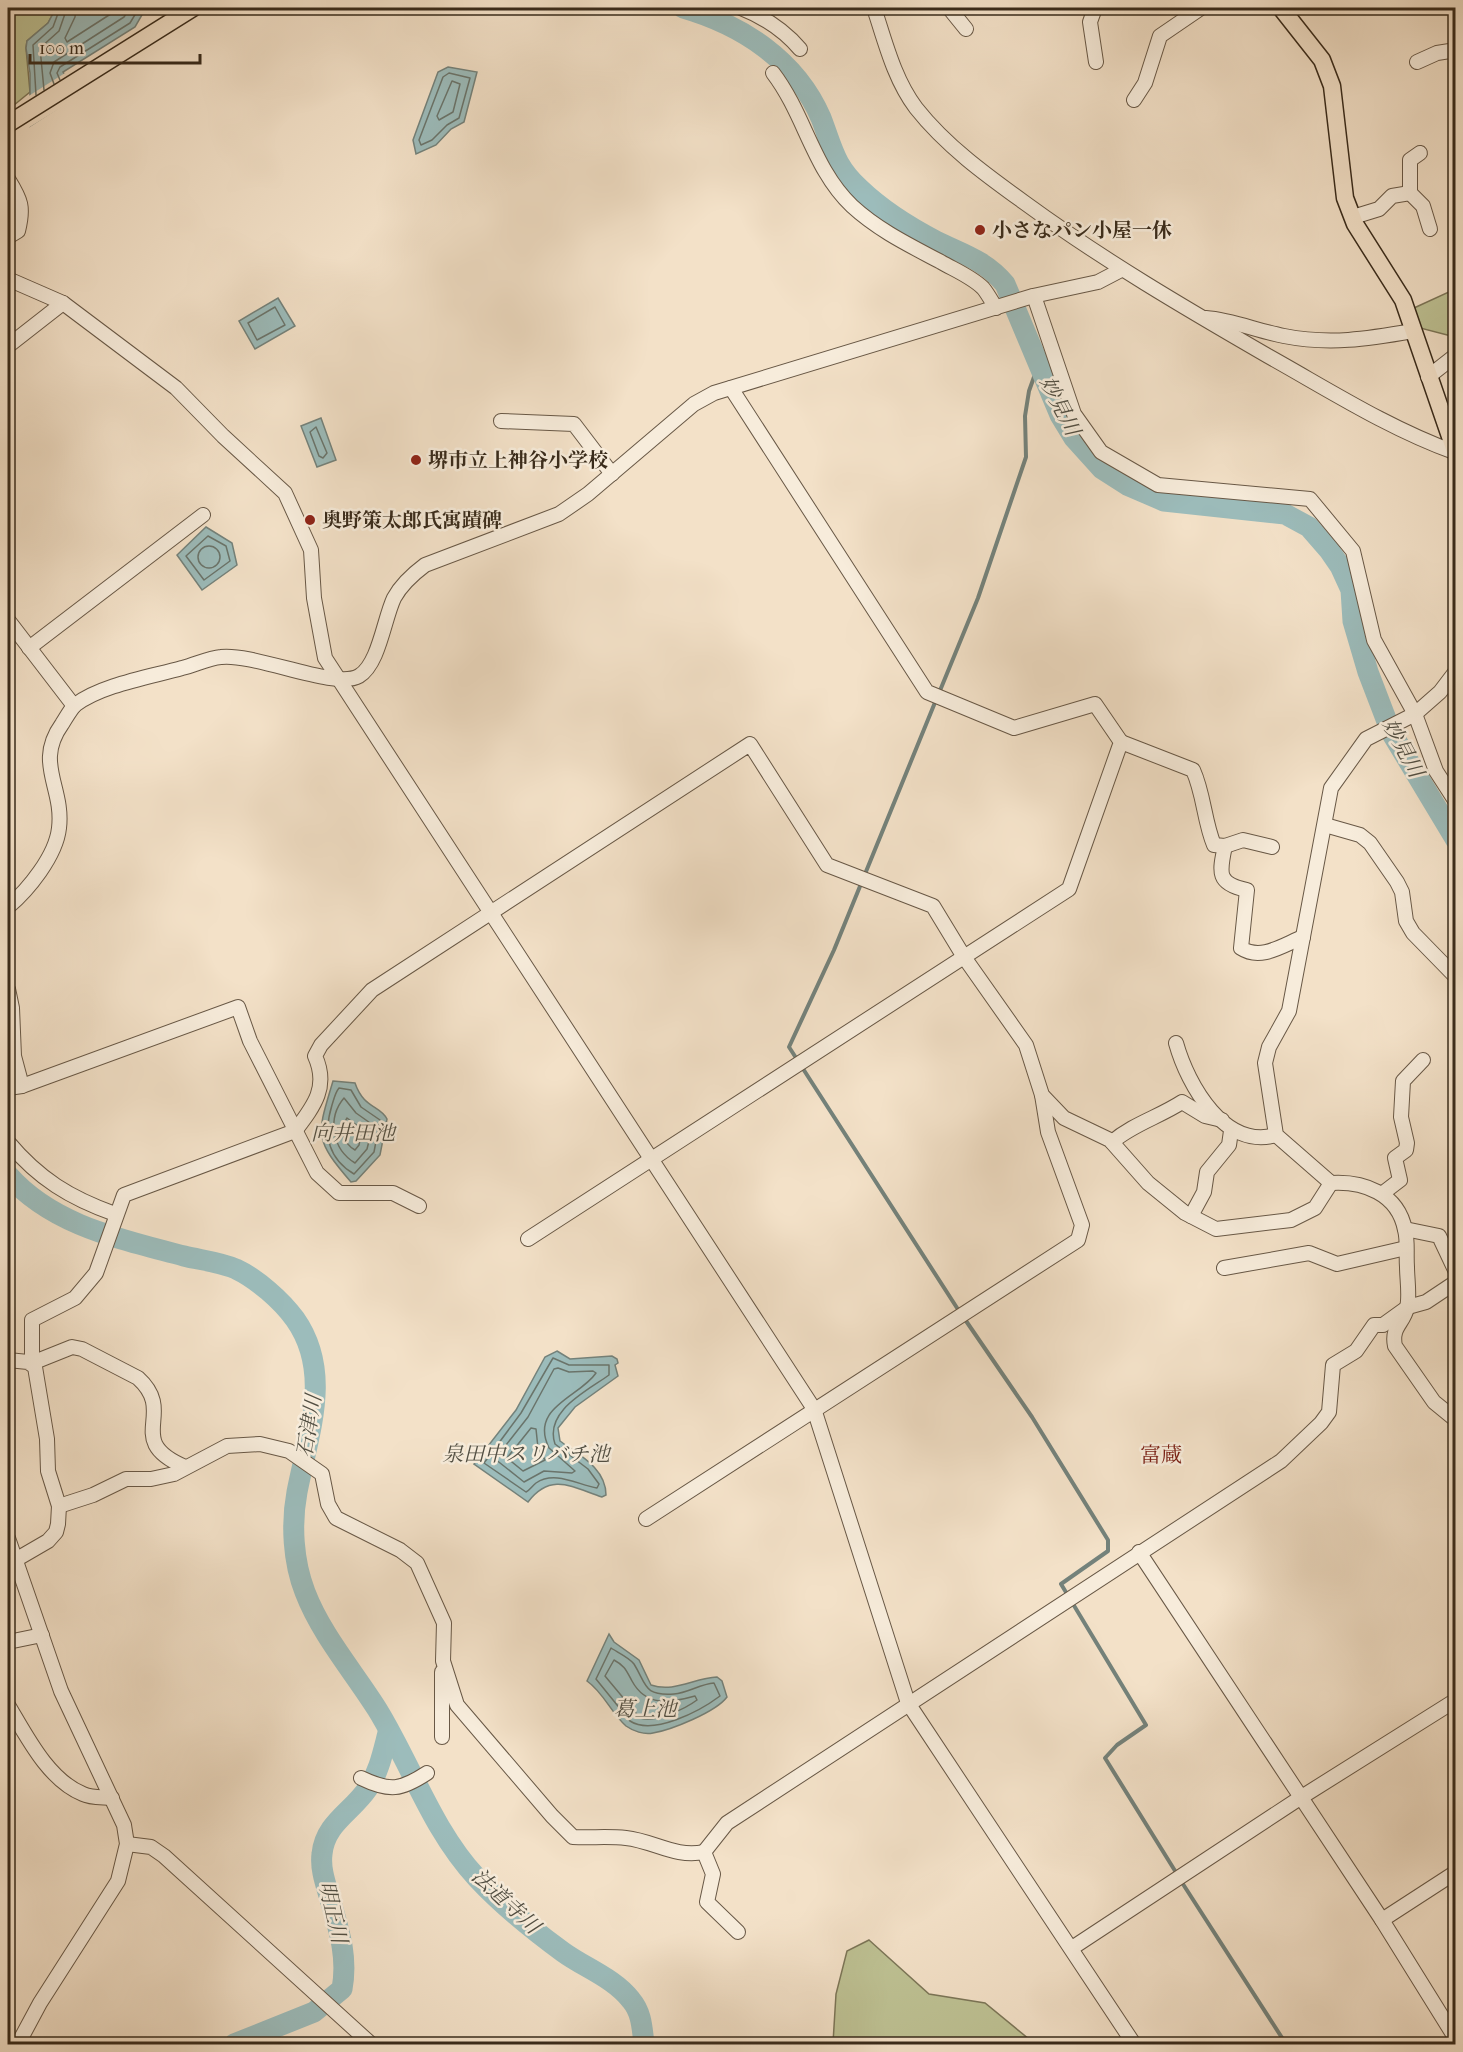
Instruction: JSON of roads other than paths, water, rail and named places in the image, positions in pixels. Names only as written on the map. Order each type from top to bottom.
[{"type":"main road","points":[[8,124],[194,8]]},
{"type":"main road","points":[[1281,8],[1322,60],[1332,86],[1345,198],[1353,217],[1395,286],[1455,453]]},
{"type":"street","points":[[741,8],[771,23],[788,35],[800,49]]},
{"type":"street","points":[[874,8],[900,81],[932,126],[978,169],[1121,270],[1201,318],[1412,437],[1455,453]]},
{"type":"street","points":[[949,8],[966,28]]},
{"type":"street","points":[[1095,8],[1090,22],[1096,62]]},
{"type":"street","points":[[1134,100],[1145,83],[1160,36],[1201,8]]},
{"type":"street","points":[[1418,62],[1455,50]]},
{"type":"street","points":[[773,73],[798,111],[812,148],[828,177],[852,205],[882,231],[971,278],[984,289],[996,308]]},
{"type":"street","points":[[1420,153],[1410,160],[1410,194],[1423,206],[1430,229]]},
{"type":"street","points":[[8,179],[18,195],[23,211],[18,231],[8,237]]},
{"type":"street","points":[[1353,217],[1379,209],[1392,196],[1410,194]]},
{"type":"street","points":[[8,907],[39,871],[56,840],[59,817],[48,759],[50,744],[74,706],[96,693],[221,657],[250,659],[340,680],[358,677],[369,667],[394,598],[412,576],[425,565],[559,514],[612,474],[694,404],[714,393],[1033,296],[1098,282],[1121,270]]},
{"type":"street","points":[[8,279],[63,303],[177,388],[223,436],[285,493],[311,550],[321,646],[325,658],[814,1409],[908,1703],[1134,2044]]},
{"type":"street","points":[[1033,296],[1074,414],[1101,452],[1158,485],[1310,499],[1353,551],[1374,640],[1415,714],[1436,771],[1455,802]]},
{"type":"street","points":[[8,346],[63,303]]},
{"type":"street","points":[[1201,318],[1223,320],[1285,336],[1339,342],[1413,331]]},
{"type":"street","points":[[1428,377],[1455,355]]},
{"type":"street","points":[[732,388],[927,692],[1014,728],[1095,704],[1121,742],[1193,770],[1200,787],[1208,831],[1214,845],[1225,846],[1243,840],[1272,847]]},
{"type":"street","points":[[501,421],[574,424],[612,474]]},
{"type":"street","points":[[29,648],[204,515]]},
{"type":"street","points":[[8,620],[74,706]]},
{"type":"street","points":[[1455,671],[1440,692],[1415,714],[1366,739],[1331,788],[1289,1011],[1269,1047],[1265,1063],[1276,1135],[1331,1183],[1350,1182],[1383,1193],[1395,1208],[1405,1229],[1408,1307],[1392,1336],[1395,1346],[1434,1402],[1455,1420]]},
{"type":"street","points":[[528,1239],[652,1161],[1069,889],[1121,742]]},
{"type":"street","points":[[17,1559],[48,1541],[56,1532],[59,1506],[48,1471],[47,1440],[33,1363],[32,1320],[75,1298],[100,1268],[103,1250],[124,1195],[296,1131],[313,1108],[322,1079],[315,1056],[321,1045],[372,990],[750,744],[827,865],[933,906],[964,957],[1026,1045],[1042,1095],[1048,1132],[1083,1225],[1078,1240],[646,1519]]},
{"type":"street","points":[[1325,825],[1360,835],[1370,843],[1402,892],[1406,921],[1413,933],[1455,977]]},
{"type":"street","points":[[1225,846],[1221,865],[1223,880],[1229,886],[1247,890],[1241,948],[1249,954],[1265,953],[1303,937]]},
{"type":"street","points":[[8,989],[12,1008],[14,1056],[22,1086]]},
{"type":"street","points":[[8,1088],[22,1086],[238,1007],[250,1041],[317,1173],[339,1192],[393,1193],[419,1206]]},
{"type":"street","points":[[1176,1043],[1183,1069],[1226,1125],[1229,1145],[1207,1172],[1204,1192],[1191,1216]]},
{"type":"street","points":[[1383,1193],[1400,1180],[1395,1158],[1406,1150],[1407,1143],[1401,1117],[1403,1081],[1423,1060]]},
{"type":"street","points":[[1042,1095],[1064,1118],[1112,1142],[1148,1184],[1191,1216],[1216,1228],[1292,1220],[1315,1208],[1331,1183]]},
{"type":"street","points":[[1112,1142],[1129,1128],[1163,1115],[1182,1102],[1205,1116],[1261,1139],[1276,1135]]},
{"type":"street","points":[[8,1142],[22,1159],[65,1194],[116,1214]]},
{"type":"street","points":[[1405,1229],[1439,1236],[1455,1272]]},
{"type":"street","points":[[1224,1268],[1309,1253],[1337,1264],[1406,1248]]},
{"type":"street","points":[[443,1661],[457,1705],[573,1838],[629,1838],[691,1855],[704,1851],[727,1823],[1281,1461],[1329,1412],[1333,1365],[1356,1351],[1374,1325],[1383,1325],[1408,1307],[1426,1302],[1455,1282]]},
{"type":"street","points":[[8,1360],[33,1363],[72,1347],[82,1349],[138,1378],[145,1384],[155,1407],[152,1434],[154,1446],[161,1455],[185,1467]]},
{"type":"street","points":[[59,1506],[93,1495],[126,1479],[151,1479],[174,1474],[227,1446],[260,1444],[290,1451],[322,1474],[328,1504],[336,1518],[400,1550],[417,1563],[444,1623],[442,1737]]},
{"type":"street","points":[[8,1538],[61,1691],[124,1825],[127,1844],[118,1881],[40,2003],[18,2044]]},
{"type":"street","points":[[1140,1552],[1382,1920],[1455,2039]]},
{"type":"street","points":[[8,1642],[42,1635]]},
{"type":"street","points":[[1072,1948],[1300,1797],[1455,1700]]},
{"type":"street","points":[[8,1705],[35,1749],[60,1778],[83,1794],[111,1798]]},
{"type":"street","points":[[361,1778],[381,1788],[406,1787],[427,1773]]},
{"type":"street","points":[[127,1844],[151,1847],[164,1856],[371,2044]]},
{"type":"street","points":[[704,1851],[713,1874],[707,1902],[738,1932]]},
{"type":"street","points":[[1382,1920],[1455,1872]]},
{"type":"water","points":[[56,8],[146,8],[135,27],[63,72],[78,95],[30,126],[30,73],[27,41],[48,23]]},
{"type":"water","points":[[448,67],[477,72],[464,122],[451,129],[436,145],[416,154],[413,140],[417,129],[438,72]]},
{"type":"water","points":[[278,298],[295,326],[255,349],[239,321]]},
{"type":"water","points":[[321,418],[336,460],[317,467],[301,426]]},
{"type":"water","points":[[206,527],[232,543],[237,565],[202,590],[177,555]]},
{"type":"water","name":"向井田池","points":[[333,1081],[355,1083],[363,1098],[387,1119],[380,1155],[356,1181],[351,1182],[324,1145],[322,1125]]},
{"type":"water","name":"泉田中スリバチ池","points":[[557,1351],[570,1359],[612,1356],[617,1359],[618,1363],[615,1365],[618,1376],[575,1407],[558,1428],[560,1441],[583,1457],[596,1470],[605,1486],[606,1495],[602,1497],[562,1484],[545,1487],[528,1502],[474,1464],[516,1410],[545,1357]]},
{"type":"water","name":"葛上池","points":[[609,1634],[614,1642],[639,1660],[651,1685],[668,1687],[717,1677],[722,1681],[727,1697],[713,1709],[693,1720],[661,1731],[642,1733],[626,1726],[587,1681]]},
{"type":"waterway","name":"妙見川","points":[[683,8],[726,24],[746,35],[782,62],[810,97],[839,164],[860,189],[906,224],[981,263],[1005,284],[1060,415],[1074,438],[1102,469],[1127,485],[1164,501],[1285,514],[1309,527],[1340,566],[1351,590],[1353,621],[1368,672],[1391,732],[1456,840]]},
{"type":"waterway","points":[[939,693],[978,598],[1026,457],[1025,416],[1029,391],[1039,363]]},
{"type":"waterway","points":[[936,700],[834,950],[789,1047],[959,1311]]},
{"type":"waterway","name":"石津川","points":[[8,1175],[46,1207],[67,1219],[112,1236],[236,1269],[268,1291],[295,1319],[306,1340],[313,1361],[315,1382],[311,1426],[294,1517],[298,1568],[312,1608],[328,1637],[377,1709],[435,1818],[461,1859],[487,1888],[529,1926],[563,1952],[608,1979],[624,1992],[637,2010],[644,2044]]},
{"type":"waterway","points":[[964,1318],[1032,1417],[1108,1540],[1108,1551],[1061,1584],[1146,1725],[1117,1745],[1105,1758],[1177,1874]]},
{"type":"waterway","name":"明正川","points":[[234,2044],[314,2012],[342,1989],[344,1977],[342,1944],[324,1877],[322,1854],[328,1834],[372,1782],[388,1733]]},
{"type":"waterway","points":[[1181,1881],[1286,2044]]},
{"type":"place","name":"小さなパン小屋一休","points":[[980,230]]},
{"type":"place","name":"堺市立上神谷小学校","points":[[416,460]]},
{"type":"place","name":"奥野策太郎氏寓蹟碑","points":[[310,520]]},
{"type":"district","name":"富蔵","points":[[1161,1455]]},
{"type":"water label","name":"法道寺川","points":[[506,1901]]}]
